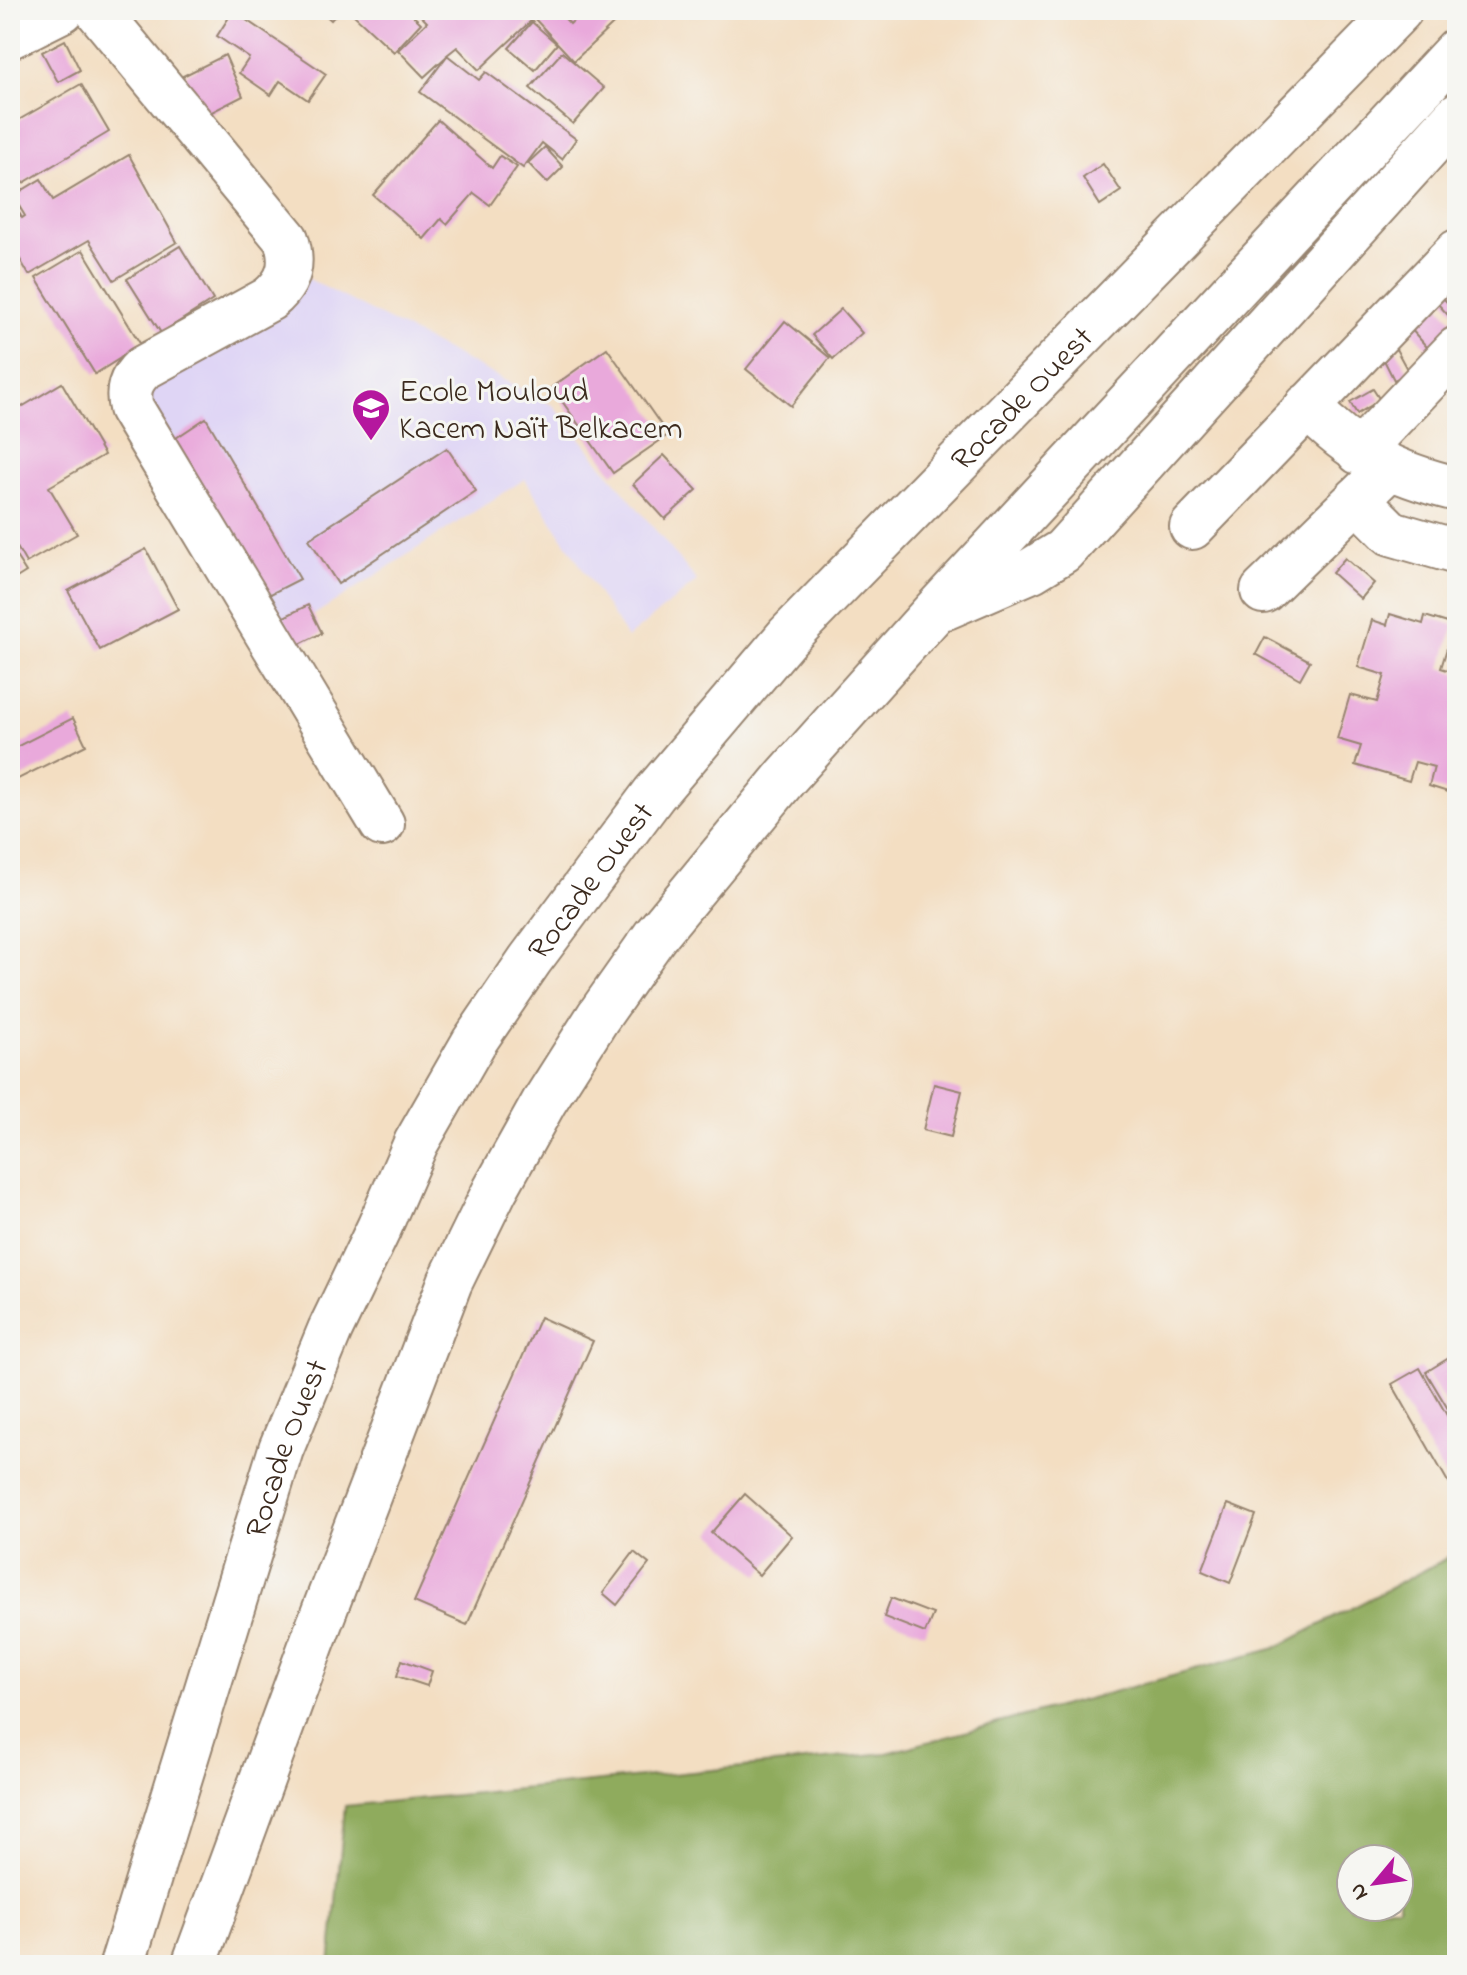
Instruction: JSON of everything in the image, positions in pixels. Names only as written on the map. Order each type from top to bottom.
[{"type":"main road","points":[[10,36],[62,10]]},
{"type":"main road","points":[[97,10],[286,239],[291,266],[280,290],[143,368],[135,376],[128,397],[131,408],[382,824]]},
{"type":"main road","name":"Rocade Ouest","points":[[122,1965],[281,1449],[330,1330],[416,1143],[474,1042],[539,947],[654,794],[788,636],[1400,10]]},
{"type":"main road","points":[[194,1965],[312,1643],[450,1282],[495,1190],[544,1102],[598,1017],[655,936],[786,777],[933,613],[1457,50]]},
{"type":"main road","points":[[933,613],[1032,570],[1063,551],[1457,115]]},
{"type":"main road","points":[[1192,527],[1457,252]]},
{"type":"main road","points":[[1263,591],[1357,499],[1374,460],[1457,349]]},
{"type":"main road","points":[[1307,406],[1332,432],[1374,460],[1421,480],[1457,489]]},
{"type":"main road","points":[[1357,499],[1391,533],[1457,552]]},
{"type":"shaded area","name":"Ecole Mouloud Kacem Naït Belkacem","points":[[307,278],[554,406],[697,581],[627,638],[525,479],[275,640],[126,386]]},
{"type":"green space","points":[[1457,1553],[1457,1965],[330,1965],[345,1806],[887,1753],[1276,1648]]},
{"type":"building","points":[[320,10],[340,10],[331,20]]},
{"type":"building","points":[[358,10],[407,10],[421,23],[394,52],[354,15]]},
{"type":"building","points":[[415,10],[557,10],[570,24],[584,10],[628,10],[574,61],[534,18],[479,70],[457,47],[447,55],[479,80],[486,72],[576,139],[562,159],[542,143],[523,168],[420,92],[447,56],[424,77],[398,50],[427,22]]},
{"type":"building","points":[[233,11],[326,74],[308,100],[280,81],[271,95],[239,73],[249,58],[217,36]]},
{"type":"building","points":[[532,22],[557,44],[535,70],[509,48]]},
{"type":"building","points":[[65,40],[80,70],[58,82],[42,52]]},
{"type":"building","points":[[562,52],[604,88],[573,124],[530,88]]},
{"type":"building","points":[[225,55],[243,96],[202,117],[181,77]]},
{"type":"building","points":[[81,84],[109,132],[10,191],[10,125]]},
{"type":"building","points":[[438,120],[492,168],[500,156],[517,167],[490,205],[474,193],[447,224],[441,219],[424,239],[373,195]]},
{"type":"building","points":[[545,147],[563,167],[547,183],[528,163]]},
{"type":"building","points":[[129,155],[177,242],[114,280],[89,240],[29,275],[10,242],[10,197],[22,218],[25,216],[13,196],[41,179],[53,200]]},
{"type":"building","points":[[1103,164],[1121,191],[1100,205],[1083,178]]},
{"type":"building","points":[[180,246],[213,300],[161,333],[127,279]]},
{"type":"building","points":[[83,250],[141,345],[95,374],[36,278]]},
{"type":"building","points":[[1457,268],[1457,314],[1434,287]]},
{"type":"building","points":[[1438,304],[1457,325],[1457,334],[1434,355],[1410,328]]},
{"type":"building","points":[[841,309],[862,333],[833,359],[812,335]]},
{"type":"building","points":[[785,321],[830,358],[791,406],[746,369]]},
{"type":"building","points":[[607,348],[668,435],[613,473],[552,387]]},
{"type":"building","points":[[1396,349],[1409,373],[1394,380],[1382,356]]},
{"type":"building","points":[[62,383],[104,455],[49,487],[77,534],[26,563],[10,535],[10,414]]},
{"type":"building","points":[[1373,389],[1380,400],[1357,414],[1350,402]]},
{"type":"building","points":[[206,418],[300,579],[255,602],[164,446]]},
{"type":"building","points":[[447,448],[476,491],[338,584],[309,539]]},
{"type":"building","points":[[664,455],[697,490],[665,519],[633,484]]},
{"type":"building","points":[[10,547],[26,572],[10,582]]},
{"type":"building","points":[[146,549],[178,609],[100,650],[68,591]]},
{"type":"building","points":[[1345,558],[1374,583],[1361,599],[1332,573]]},
{"type":"building","points":[[308,605],[322,633],[298,645],[284,617]]},
{"type":"building","points":[[1390,614],[1423,624],[1425,616],[1454,625],[1441,668],[1457,673],[1457,795],[1429,786],[1434,767],[1415,762],[1409,781],[1355,765],[1361,746],[1337,739],[1350,695],[1377,702],[1385,675],[1358,667],[1372,620],[1387,625]]},
{"type":"building","points":[[1265,637],[1310,661],[1300,679],[1256,654]]},
{"type":"building","points":[[73,718],[86,745],[10,783],[10,750]]},
{"type":"building","points":[[934,1084],[962,1091],[951,1137],[923,1130]]},
{"type":"building","points":[[540,1317],[593,1341],[467,1625],[414,1602]]},
{"type":"building","points":[[1457,1353],[1457,1424],[1426,1372]]},
{"type":"building","points":[[1420,1368],[1457,1433],[1457,1477],[1448,1482],[1392,1384]]},
{"type":"building","points":[[745,1494],[792,1536],[759,1575],[711,1533]]},
{"type":"building","points":[[1228,1504],[1256,1515],[1230,1583],[1202,1571]]},
{"type":"building","points":[[634,1552],[649,1564],[617,1605],[603,1593]]},
{"type":"building","points":[[891,1598],[933,1614],[925,1633],[884,1617]]},
{"type":"building","points":[[402,1660],[432,1671],[427,1686],[397,1676]]},
{"type":"place","name":"Ecole Mouloud Kacem Naït Belkacem","points":[[371,442]]}]
